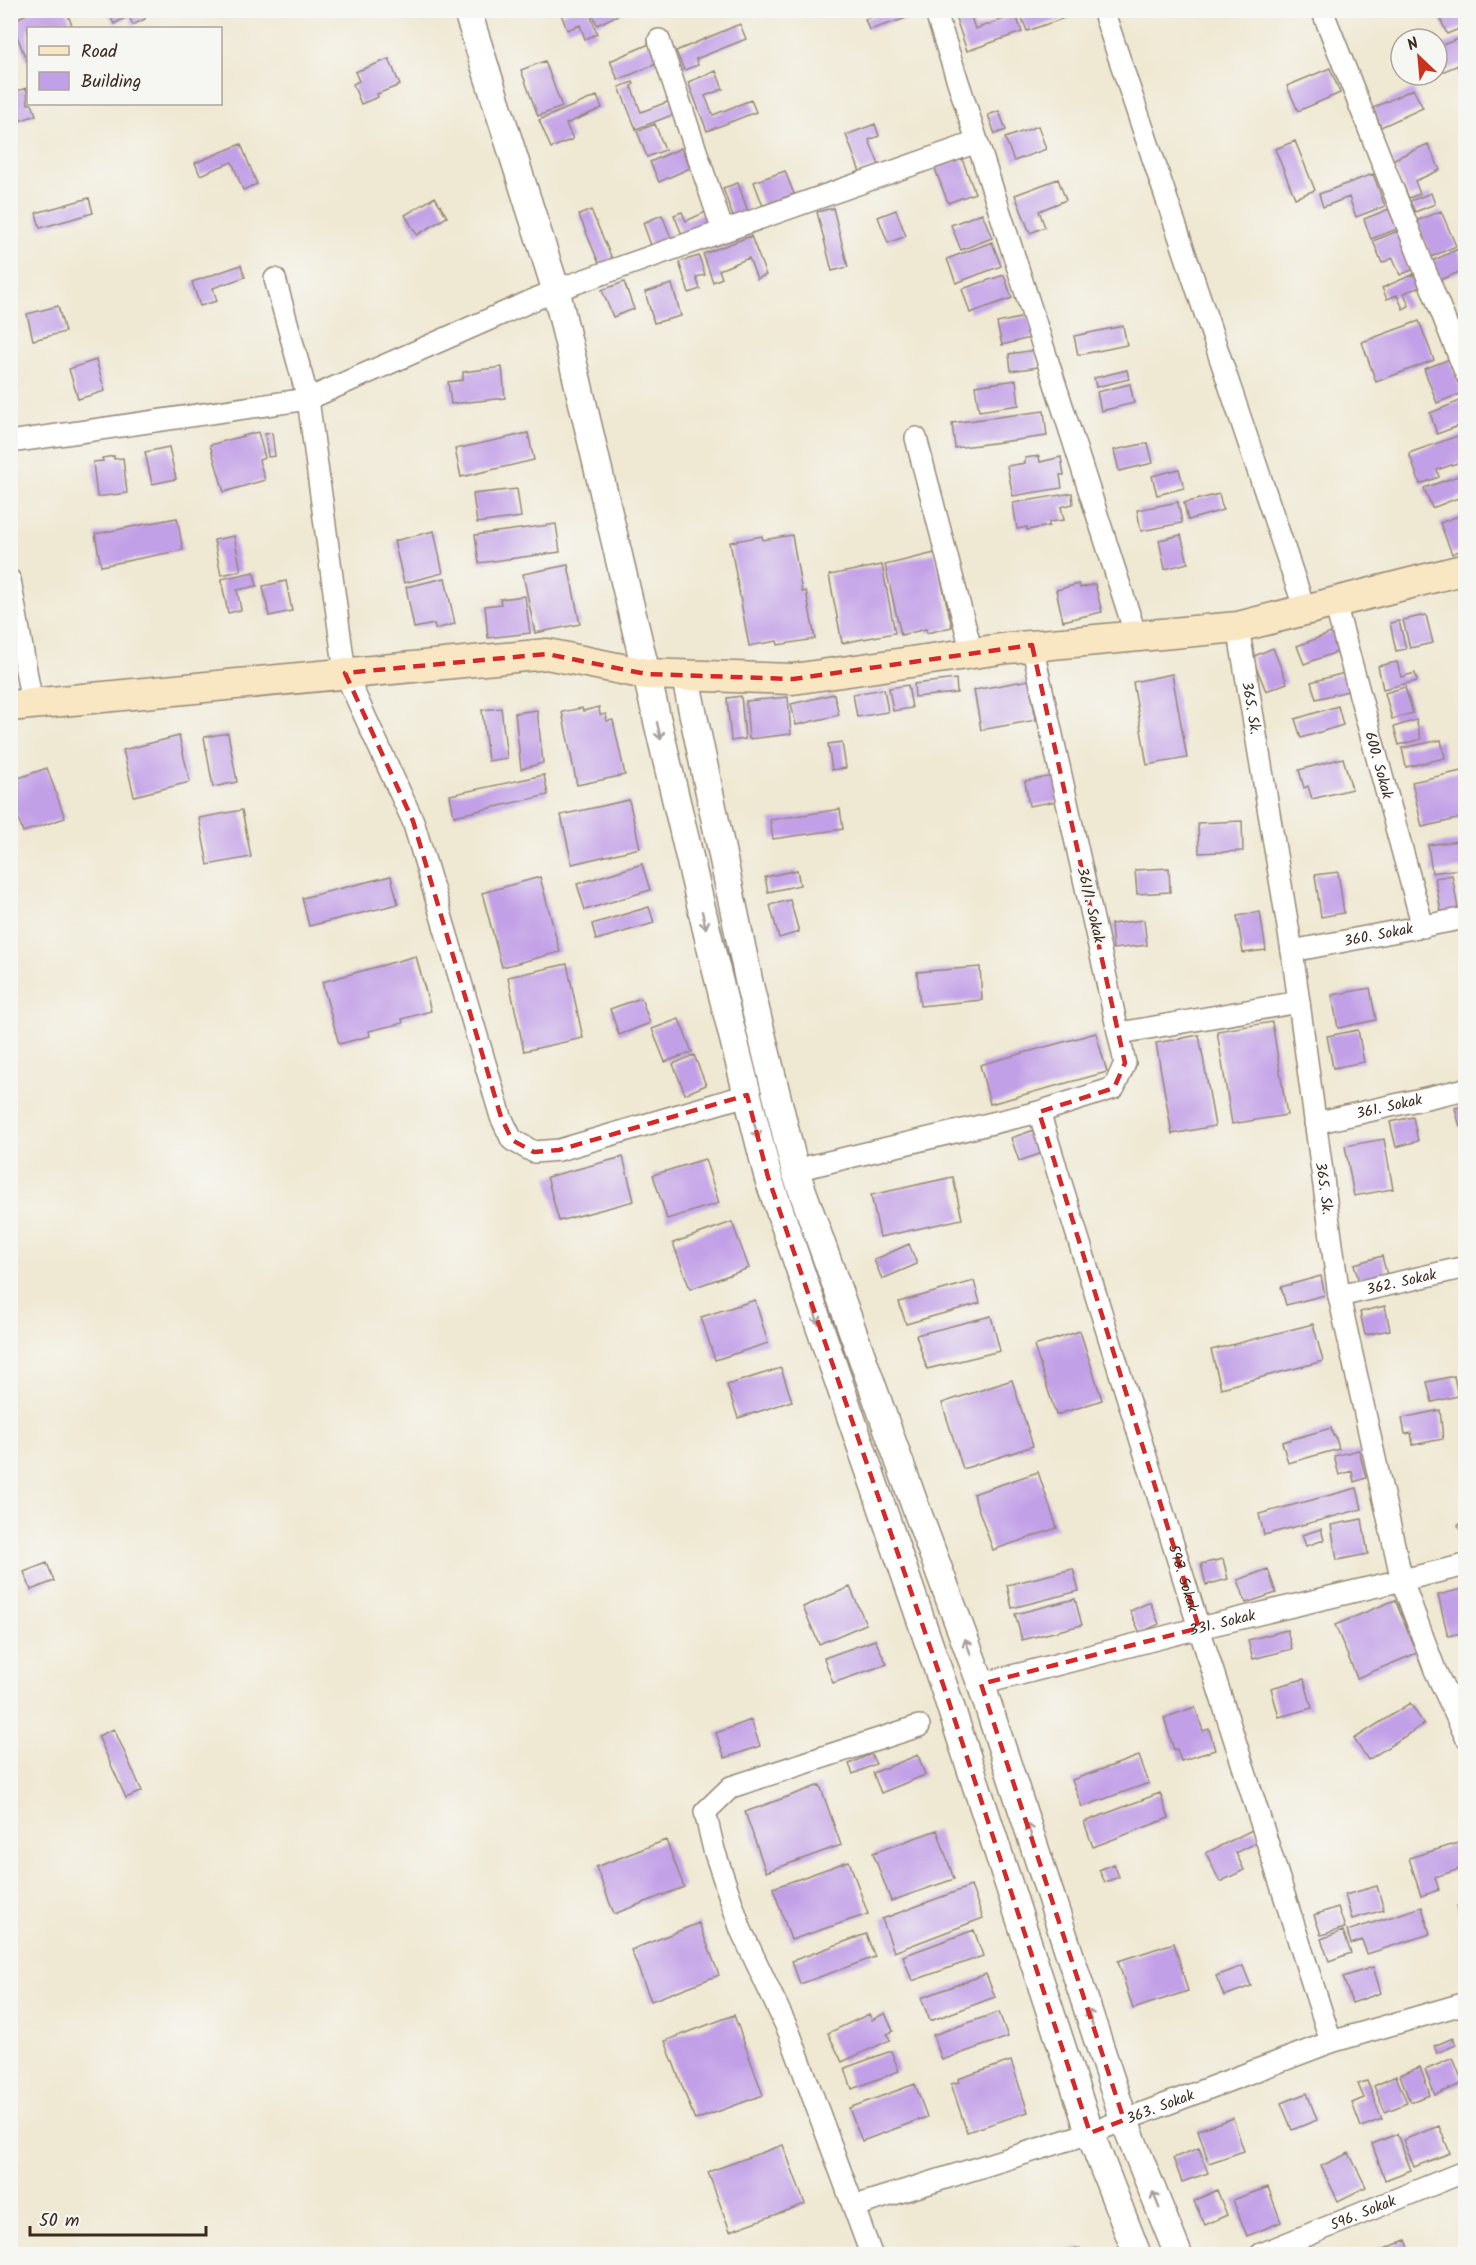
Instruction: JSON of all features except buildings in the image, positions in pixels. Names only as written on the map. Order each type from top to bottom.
[{"type":"main road","points":[[21,705],[546,654],[646,674],[793,679],[1032,645],[1238,627],[1466,569]]},
{"type":"street","points":[[467,10],[556,290],[768,1177],[942,1682],[1090,2133],[1137,2254]]},
{"type":"street","points":[[934,10],[1136,636]]},
{"type":"street","points":[[1103,10],[1305,610]]},
{"type":"street","points":[[1322,10],[1466,374]]},
{"type":"street","points":[[659,40],[723,231]]},
{"type":"street","points":[[10,442],[308,399],[556,290],[977,142]]},
{"type":"street","points":[[275,279],[308,399],[345,673],[413,821],[501,1117],[512,1140],[534,1152],[559,1150],[747,1095]]},
{"type":"street","points":[[916,438],[972,653]]},
{"type":"street","points":[[10,580],[21,705]]},
{"type":"street","name":"600. Sokak","points":[[1335,603],[1423,927]]},
{"type":"street","name":"365. Sk.","points":[[1238,627],[1292,951],[1339,1296],[1402,1581],[1435,1670],[1466,1737]]},
{"type":"street","name":"361/1. Sokak","points":[[795,1170],[1039,1112],[1114,1088],[1125,1063],[1120,1033],[1032,645]]},
{"type":"street","points":[[685,675],[750,987],[795,1170],[981,1684],[1124,2120],[1178,2254]]},
{"type":"street","name":"360. Sokak","points":[[1292,951],[1466,918]]},
{"type":"street","points":[[1120,1033],[1299,1002]]},
{"type":"street","name":"361. Sokak","points":[[1315,1123],[1466,1089]]},
{"type":"street","name":"598. Sokak","points":[[1039,1112],[1199,1628],[1331,2042]]},
{"type":"street","name":"362. Sokak","points":[[1339,1296],[1466,1267]]},
{"type":"street","name":"331. Sokak","points":[[981,1684],[1199,1628],[1466,1565]]},
{"type":"street","points":[[871,2254],[789,2032],[741,1930],[714,1850],[705,1812],[731,1786],[919,1726]]},
{"type":"street","name":"363. Sokak","points":[[855,2206],[1090,2133],[1331,2042],[1466,2003]]},
{"type":"street","name":"596. Sokak","points":[[1261,2254],[1466,2170]]},
{"type":"highlighted area","points":[[1032,645],[1125,1063],[1114,1088],[1039,1112],[1199,1628],[981,1684],[1124,2120],[1090,2133],[946,1693],[768,1177],[747,1095],[559,1150],[534,1152],[512,1140],[501,1117],[413,821],[345,673],[547,654],[646,674],[793,679]]}]
